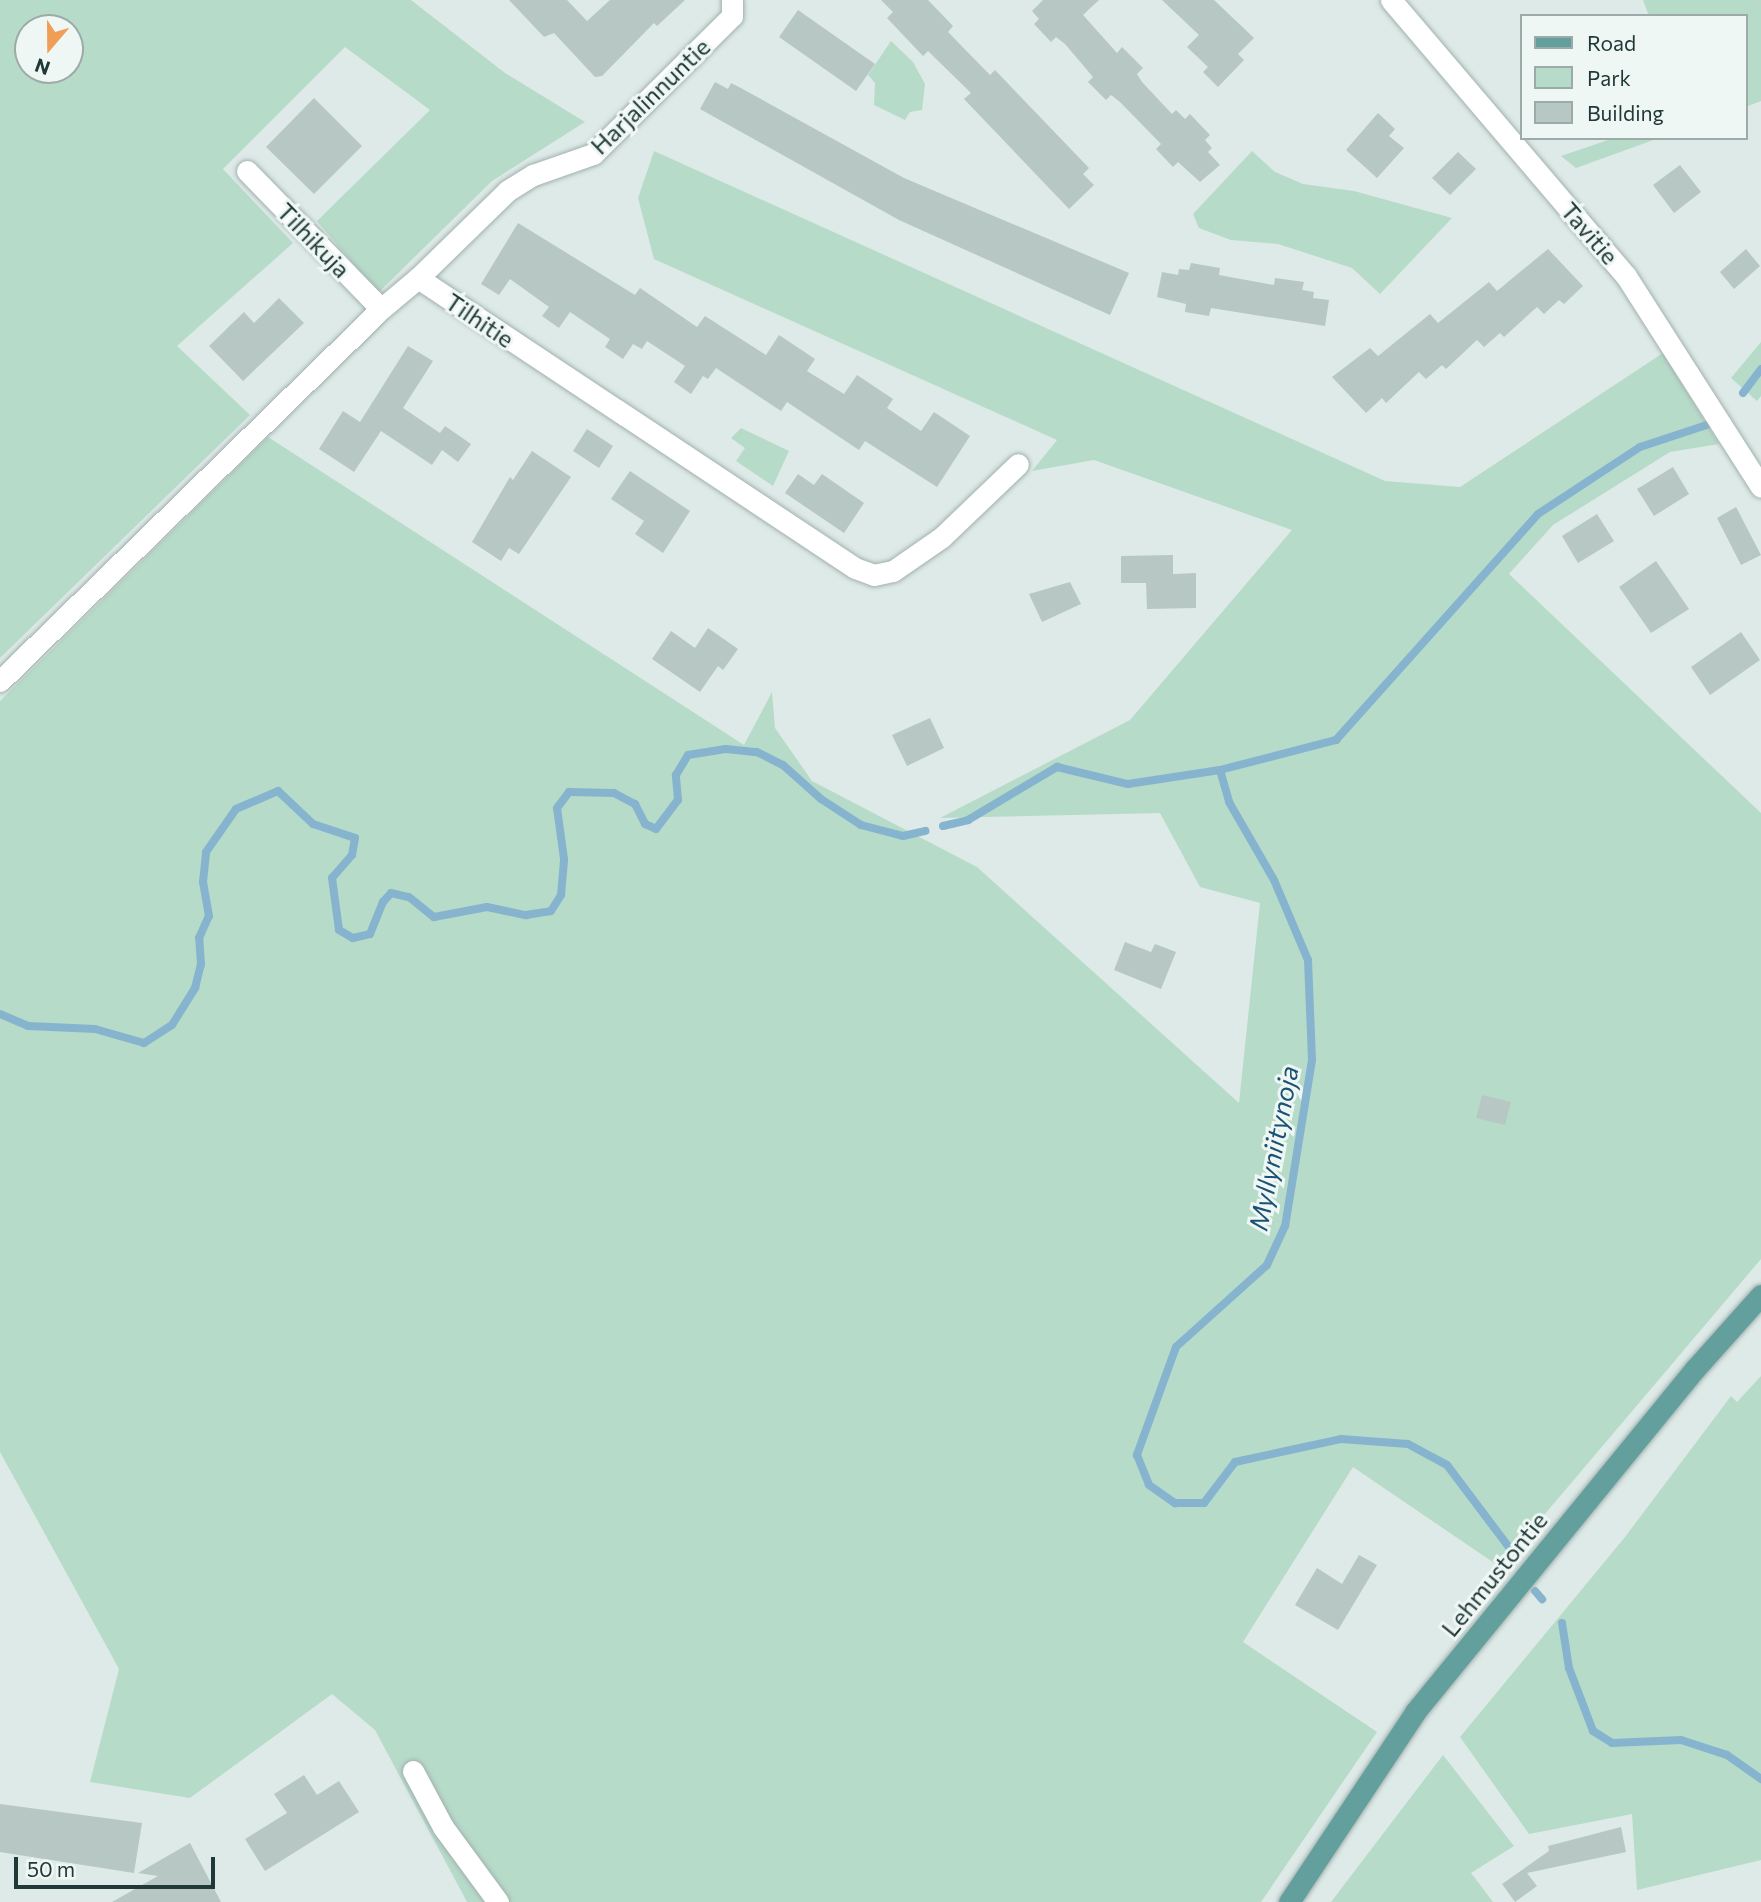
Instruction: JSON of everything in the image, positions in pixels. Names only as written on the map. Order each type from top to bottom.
[{"type":"main road","name":"Lehmustontie","points":[[1289,1902],[1415,1712],[1695,1369],[1761,1296]]},
{"type":"street","name":"Harjalinnuntie","points":[[418,278],[507,191],[533,175],[593,154],[732,16],[732,0]]},
{"type":"street","name":"Tavitie","points":[[1391,0],[1626,276],[1761,487]]},
{"type":"street","name":"Tilhikuja","points":[[247,171],[381,309]]},
{"type":"street","name":"Tilhitie","points":[[0,681],[381,309],[418,278],[855,568],[874,575],[893,571],[942,537],[1018,464]]},
{"type":"street","points":[[413,1771],[443,1827],[498,1902]]},
{"type":"green space","points":[[0,0],[411,0],[505,73],[585,122],[492,181],[378,293],[317,221],[430,110],[345,47],[223,169],[293,243],[177,346],[250,415],[0,658]]},
{"type":"green space","points":[[1643,0],[1761,0],[1761,101],[1747,106],[1747,14],[1648,14]]},
{"type":"green space","points":[[891,41],[913,62],[925,84],[922,110],[910,112],[905,120],[874,105],[875,83],[868,75]]},
{"type":"green space","points":[[1608,140],[1653,140],[1576,168],[1561,156]]},
{"type":"green space","points":[[654,151],[1385,481],[1460,487],[1663,353],[1719,444],[1670,452],[1553,525],[1509,574],[1761,813],[1761,1259],[1500,1567],[1353,1467],[1243,1642],[1377,1732],[1261,1902],[467,1902],[375,1730],[332,1694],[190,1798],[90,1782],[119,1669],[0,1452],[0,701],[268,437],[744,745],[772,692],[775,728],[812,781],[977,867],[1239,1103],[1260,903],[1200,887],[1160,813],[940,818],[1130,720],[1292,530],[1094,460],[1032,471],[1057,440],[654,259],[638,198]]},
{"type":"green space","points":[[1252,151],[1275,172],[1303,184],[1354,191],[1452,218],[1380,294],[1352,268],[1278,244],[1231,240],[1199,228],[1193,214]]},
{"type":"green space","points":[[1761,342],[1761,396],[1757,401],[1731,378]]},
{"type":"green space","points":[[741,428],[789,451],[773,486],[736,461],[745,448],[731,438]]},
{"type":"green space","points":[[1761,1376],[1761,1860],[1637,1890],[1632,1814],[1529,1834],[1460,1737],[1625,1537],[1731,1396],[1737,1402]]},
{"type":"green space","points":[[1443,1755],[1514,1846],[1471,1873],[1493,1902],[1331,1902]]},
{"type":"building","points":[[509,0],[567,0],[587,21],[610,0],[685,0],[657,26],[654,23],[602,76],[595,77],[554,33],[544,37]]},
{"type":"building","points":[[881,0],[928,0],[953,26],[948,32],[990,75],[995,70],[1089,168],[1083,174],[1094,185],[1069,209],[964,99],[971,93],[928,51],[923,56],[887,18],[893,12]]},
{"type":"building","points":[[1043,0],[1099,0],[1083,15],[1117,53],[1122,47],[1143,68],[1137,74],[1142,82],[1172,114],[1176,110],[1185,119],[1190,114],[1210,135],[1205,140],[1212,148],[1208,152],[1220,165],[1200,182],[1178,162],[1173,167],[1156,149],[1161,144],[1120,102],[1111,95],[1106,100],[1088,82],[1093,77],[1065,44],[1056,37],[1051,42],[1034,24],[1039,19],[1032,11]]},
{"type":"building","points":[[1162,0],[1214,0],[1254,38],[1238,54],[1244,60],[1218,87],[1203,72],[1208,67],[1187,47],[1199,35]]},
{"type":"building","points":[[798,10],[875,64],[856,91],[779,37]]},
{"type":"building","points":[[715,82],[728,89],[731,83],[739,87],[904,178],[1129,273],[1110,315],[899,220],[700,109]]},
{"type":"building","points":[[314,98],[362,146],[314,194],[266,147]]},
{"type":"building","points":[[1378,113],[1395,129],[1389,136],[1404,148],[1377,178],[1346,150]]},
{"type":"building","points":[[1458,152],[1476,169],[1450,195],[1432,178]]},
{"type":"building","points":[[1680,165],[1701,192],[1674,213],[1653,185]]},
{"type":"building","points":[[518,223],[635,295],[640,288],[697,327],[705,316],[766,355],[779,335],[815,359],[807,371],[844,394],[857,375],[893,399],[887,408],[921,431],[934,412],[970,436],[937,487],[865,441],[859,450],[787,402],[781,411],[716,368],[708,379],[703,376],[691,394],[674,382],[685,366],[647,341],[642,349],[633,344],[623,359],[605,347],[610,339],[570,312],[559,328],[542,316],[549,307],[510,279],[499,295],[481,284]]},
{"type":"building","points":[[1548,249],[1583,286],[1564,304],[1559,300],[1544,314],[1537,307],[1504,337],[1500,333],[1484,347],[1477,340],[1446,369],[1442,365],[1426,379],[1419,372],[1386,403],[1382,398],[1366,413],[1332,377],[1370,348],[1378,356],[1430,314],[1438,323],[1489,282],[1497,291]]},
{"type":"building","points":[[1746,249],[1760,266],[1734,289],[1720,272]]},
{"type":"building","points":[[1191,263],[1220,268],[1219,275],[1274,285],[1275,278],[1304,282],[1302,290],[1314,292],[1313,298],[1329,300],[1325,326],[1211,308],[1209,316],[1185,312],[1186,304],[1157,297],[1162,272],[1178,275],[1179,269],[1189,270]]},
{"type":"building","points":[[279,298],[304,323],[243,381],[209,346],[244,312],[254,323]]},
{"type":"building","points":[[408,346],[433,361],[403,408],[440,433],[445,426],[471,444],[458,462],[442,450],[432,465],[381,431],[354,472],[319,449],[343,411],[360,422]]},
{"type":"building","points":[[587,429],[613,446],[599,468],[573,451]]},
{"type":"building","points":[[532,451],[571,477],[519,554],[509,548],[501,561],[472,542],[510,477],[513,480]]},
{"type":"building","points":[[1673,467],[1689,494],[1654,516],[1637,489]]},
{"type":"building","points":[[630,471],[690,511],[663,553],[635,534],[644,521],[611,499]]},
{"type":"building","points":[[798,474],[814,485],[822,474],[864,503],[844,533],[785,493]]},
{"type":"building","points":[[1736,507],[1761,555],[1741,565],[1717,518]]},
{"type":"building","points":[[1597,514],[1614,541],[1578,563],[1562,536]]},
{"type":"building","points":[[1173,555],[1173,574],[1196,573],[1196,608],[1147,609],[1146,583],[1121,583],[1121,556]]},
{"type":"building","points":[[1656,561],[1689,609],[1651,633],[1619,587]]},
{"type":"building","points":[[1070,582],[1081,604],[1042,622],[1029,594]]},
{"type":"building","points":[[708,628],[738,649],[723,670],[718,666],[700,692],[652,659],[671,631],[695,648]]},
{"type":"building","points":[[1741,632],[1760,660],[1710,695],[1691,667]]},
{"type":"building","points":[[930,718],[944,748],[907,766],[892,735]]},
{"type":"building","points":[[1125,942],[1151,952],[1155,944],[1176,952],[1161,989],[1114,970]]},
{"type":"building","points":[[1482,1095],[1511,1102],[1505,1125],[1476,1118]]},
{"type":"building","points":[[1359,1555],[1377,1565],[1338,1630],[1295,1605],[1317,1568],[1342,1584]]},
{"type":"building","points":[[304,1775],[317,1795],[339,1781],[359,1812],[265,1871],[245,1839],[287,1813],[274,1794]]},
{"type":"building","points":[[0,1804],[142,1823],[134,1873],[0,1852]]},
{"type":"building","points":[[1621,1827],[1626,1852],[1527,1873],[1537,1886],[1515,1902],[1502,1884],[1549,1851],[1548,1846]]},
{"type":"building","points":[[190,1843],[221,1902],[112,1902],[158,1876],[138,1873]]},
{"type":"waterway","points":[[1743,393],[1761,369]]},
{"type":"waterway","points":[[943,826],[968,820],[1057,767],[1128,784],[1220,770],[1336,740],[1538,514],[1640,447],[1707,425]]},
{"type":"waterway","name":"Myllyniitynoja","points":[[0,1014],[28,1026],[95,1029],[144,1043],[172,1025],[195,988],[201,964],[199,938],[209,916],[203,882],[206,852],[236,809],[278,791],[313,824],[355,838],[352,855],[332,878],[339,930],[353,938],[370,934],[383,902],[391,893],[409,897],[434,917],[487,907],[526,915],[551,911],[561,895],[564,859],[557,808],[569,792],[614,793],[635,804],[645,824],[656,829],[678,800],[676,775],[688,755],[726,749],[757,752],[783,765],[821,799],[861,825],[903,836],[925,831]]},
{"type":"waterway","name":"Myllyniitynoja","points":[[1220,770],[1229,802],[1274,880],[1308,960],[1312,1060],[1285,1226],[1267,1265],[1176,1347],[1137,1455],[1149,1485],[1175,1503],[1204,1503],[1235,1462],[1341,1439],[1408,1444],[1447,1465],[1511,1550]]},
{"type":"waterway","points":[[1535,1591],[1542,1599]]},
{"type":"waterway","name":"Myllyniitynoja","points":[[1562,1623],[1569,1668],[1593,1731],[1612,1743],[1681,1740],[1727,1755],[1761,1779]]}]
